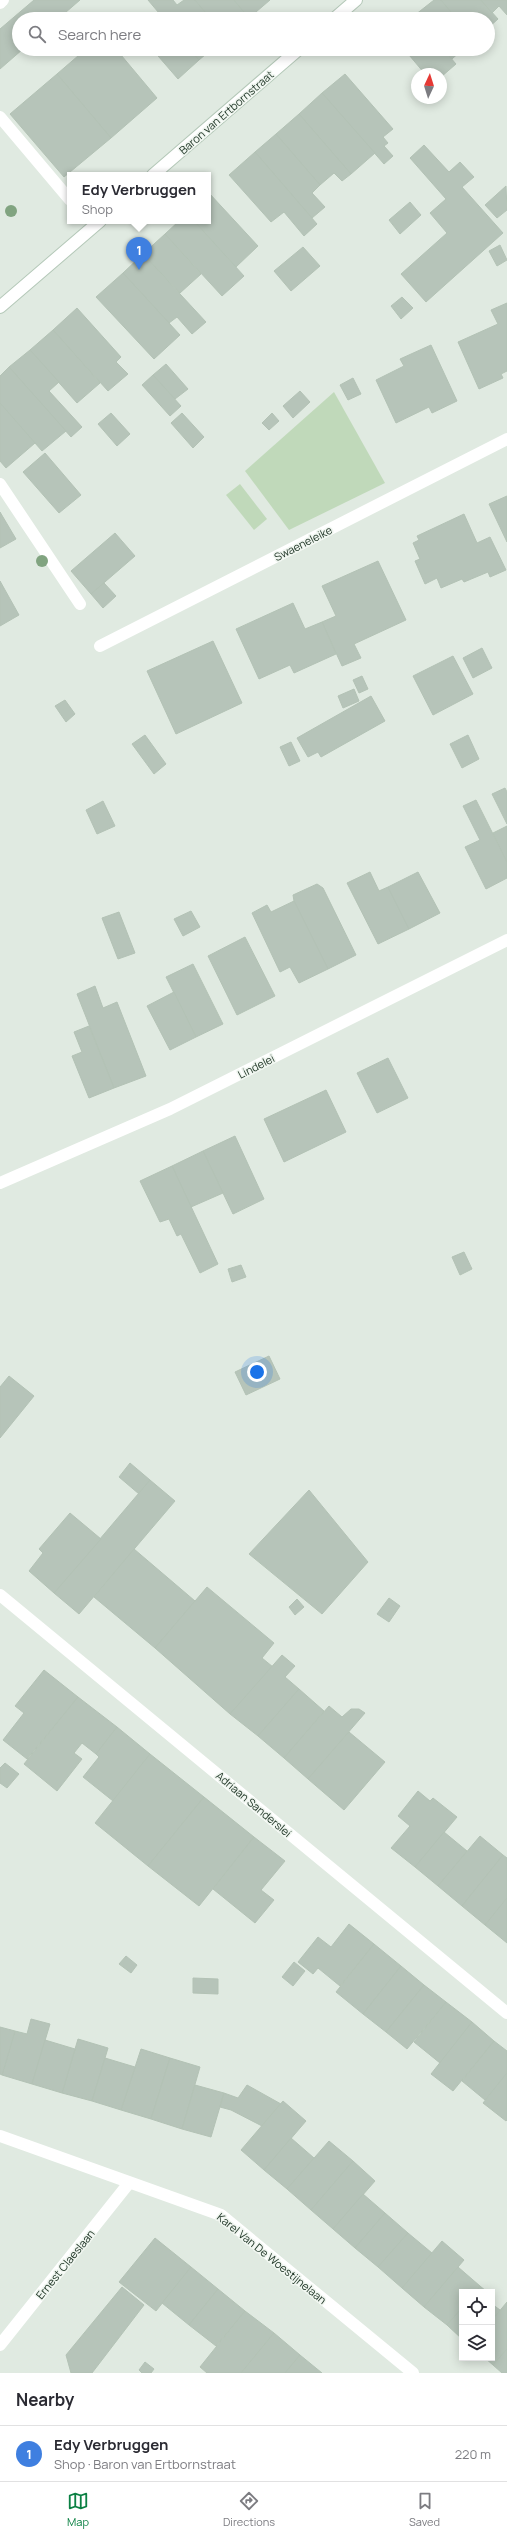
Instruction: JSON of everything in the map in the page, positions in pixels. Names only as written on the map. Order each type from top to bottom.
[{"type":"street","points":[[0,3],[3,0]]},
{"type":"street","points":[[342,12],[356,0]]},
{"type":"street","name":"Baron van Ertbornstraat","points":[[156,172],[291,56]]},
{"type":"street","points":[[0,117],[67,196]]},
{"type":"street","points":[[0,307],[93,224]]},
{"type":"street","name":"Swaeneleike","points":[[100,646],[507,439]]},
{"type":"street","points":[[0,484],[80,604]]},
{"type":"street","name":"Lindelei","points":[[0,1183],[170,1109],[507,940]]},
{"type":"street","name":"Adriaan Sanderslei","points":[[0,1595],[507,2013]]},
{"type":"street","name":"Karel Van De Woestijnelaan","points":[[0,2136],[221,2215],[413,2373]]},
{"type":"street","name":"Ernest Claeslaan","points":[[0,2345],[129,2183]]},
{"type":"green space","points":[[334,392],[385,483],[289,530],[245,471]]},
{"type":"green space","points":[[240,484],[267,519],[254,530],[226,495]]},
{"type":"building","points":[[34,0],[80,0],[66,12],[20,12]]},
{"type":"building","points":[[148,0],[173,0],[177,5],[184,0],[195,0],[205,12],[158,12]]},
{"type":"building","points":[[195,0],[234,0],[244,12],[205,12]]},
{"type":"building","points":[[234,0],[270,0],[256,12],[244,12]]},
{"type":"building","points":[[434,0],[441,0],[451,12],[419,12]]},
{"type":"building","points":[[441,0],[481,0],[492,12],[451,12]]},
{"type":"building","points":[[481,0],[507,0],[507,15],[499,6],[491,12]]},
{"type":"building","points":[[12,19],[12,56],[15,56],[0,69],[0,29]]},
{"type":"building","points":[[78,56],[122,56],[157,98],[111,138],[57,74]]},
{"type":"building","points":[[158,56],[196,56],[199,60],[178,79]]},
{"type":"building","points":[[196,56],[204,56],[199,60]]},
{"type":"building","points":[[410,56],[449,56],[456,64],[447,72],[447,68],[420,68]]},
{"type":"building","points":[[57,74],[111,138],[70,172],[67,172],[67,175],[64,177],[10,114]]},
{"type":"building","points":[[345,74],[393,129],[383,137],[388,143],[384,146],[393,156],[384,164],[322,93]]},
{"type":"building","points":[[322,93],[375,153],[351,174],[299,114]]},
{"type":"building","points":[[299,114],[351,174],[342,181],[334,173],[320,185],[276,134]]},
{"type":"building","points":[[276,134],[320,185],[312,193],[325,207],[312,218],[255,152]]},
{"type":"building","points":[[424,145],[449,172],[460,162],[474,177],[462,187],[503,233],[426,302],[401,274],[447,233],[430,213],[446,199],[410,158]]},
{"type":"building","points":[[255,152],[317,224],[304,236],[284,212],[271,222],[229,175]]},
{"type":"building","points":[[506,186],[507,210],[497,218],[485,205]]},
{"type":"building","points":[[211,195],[258,246],[236,267],[197,224],[211,224]]},
{"type":"building","points":[[410,202],[421,215],[400,234],[389,220]]},
{"type":"building","points":[[176,224],[197,224],[244,276],[222,296],[165,234]]},
{"type":"building","points":[[165,234],[201,274],[180,293],[143,254]]},
{"type":"building","points":[[500,245],[507,260],[497,266],[489,251]]},
{"type":"building","points":[[303,247],[320,266],[291,291],[274,271]]},
{"type":"building","points":[[143,254],[206,322],[192,334],[177,317],[169,323],[123,273]]},
{"type":"building","points":[[123,273],[180,335],[154,359],[96,297]]},
{"type":"building","points":[[402,297],[413,308],[401,319],[391,306]]},
{"type":"building","points":[[507,303],[507,371],[501,374],[503,378],[479,389],[458,342],[498,324],[491,310]]},
{"type":"building","points":[[77,308],[121,357],[116,362],[128,374],[108,391],[53,330]]},
{"type":"building","points":[[53,330],[100,383],[77,403],[30,350]]},
{"type":"building","points":[[431,345],[457,401],[432,413],[429,407],[396,423],[376,380],[404,366],[400,359]]},
{"type":"building","points":[[30,350],[59,382],[49,391],[82,427],[71,437],[9,367]]},
{"type":"building","points":[[166,364],[188,389],[175,399],[153,375]]},
{"type":"building","points":[[9,367],[66,431],[42,451],[0,403],[0,376]]},
{"type":"building","points":[[153,375],[181,406],[170,416],[142,385]]},
{"type":"building","points":[[353,378],[361,394],[348,400],[340,385]]},
{"type":"building","points":[[300,391],[310,402],[293,418],[283,406]]},
{"type":"building","points":[[0,403],[35,443],[6,468],[0,461]]},
{"type":"building","points":[[111,413],[130,434],[117,446],[98,424]]},
{"type":"building","points":[[182,413],[204,437],[193,448],[171,423]]},
{"type":"building","points":[[272,413],[279,421],[269,430],[262,423]]},
{"type":"building","points":[[45,453],[81,495],[59,513],[23,472]]},
{"type":"building","points":[[507,496],[507,542],[489,504]]},
{"type":"building","points":[[0,512],[16,539],[0,548]]},
{"type":"building","points":[[464,514],[477,543],[490,537],[506,570],[490,577],[488,572],[464,582],[462,579],[441,588],[437,578],[425,584],[415,561],[420,559],[413,543],[419,540],[417,536]]},
{"type":"building","points":[[115,533],[135,556],[91,594],[71,571]]},
{"type":"building","points":[[378,561],[406,620],[354,644],[361,658],[342,666],[322,622],[336,616],[322,586]]},
{"type":"building","points":[[0,581],[19,615],[0,626]]},
{"type":"building","points":[[104,583],[116,596],[103,608],[91,594]]},
{"type":"building","points":[[293,603],[305,629],[322,622],[336,654],[294,673],[290,665],[259,679],[236,629]]},
{"type":"building","points":[[213,641],[242,703],[176,734],[147,671]]},
{"type":"building","points":[[482,648],[492,668],[473,678],[463,658]]},
{"type":"building","points":[[453,656],[473,694],[433,715],[413,676]]},
{"type":"building","points":[[362,676],[368,689],[359,693],[353,680]]},
{"type":"building","points":[[354,689],[359,701],[343,708],[338,696]]},
{"type":"building","points":[[371,696],[385,721],[321,757],[318,752],[308,757],[297,738]]},
{"type":"building","points":[[65,700],[75,714],[66,722],[55,706]]},
{"type":"building","points":[[145,735],[166,764],[154,774],[132,744]]},
{"type":"building","points":[[468,735],[479,759],[462,768],[450,744]]},
{"type":"building","points":[[291,742],[300,761],[289,766],[280,747]]},
{"type":"building","points":[[505,788],[507,792],[507,824],[492,794]]},
{"type":"building","points":[[476,800],[507,862],[507,878],[486,889],[465,847],[480,840],[463,806]]},
{"type":"building","points":[[103,801],[115,826],[97,834],[86,810]]},
{"type":"building","points":[[507,826],[507,862],[493,833]]},
{"type":"building","points":[[370,872],[379,891],[388,887],[409,929],[378,944],[347,883]]},
{"type":"building","points":[[418,872],[440,913],[409,929],[388,887]]},
{"type":"building","points":[[317,884],[323,888],[356,955],[328,969],[294,901],[293,895]]},
{"type":"building","points":[[294,901],[328,969],[299,983],[290,967],[280,972],[252,913],[267,905],[271,912]]},
{"type":"building","points":[[191,911],[200,927],[183,936],[174,919]]},
{"type":"building","points":[[119,912],[135,953],[118,959],[102,918]]},
{"type":"building","points":[[245,937],[275,996],[237,1015],[208,956]]},
{"type":"building","points":[[193,964],[223,1024],[196,1037],[166,977]]},
{"type":"building","points":[[95,986],[103,1008],[117,1002],[146,1076],[114,1088],[77,994]]},
{"type":"building","points":[[174,992],[196,1037],[170,1050],[147,1006]]},
{"type":"building","points":[[89,1026],[114,1088],[89,1098],[72,1056],[82,1052],[74,1032]]},
{"type":"building","points":[[388,1058],[408,1098],[377,1113],[357,1073]]},
{"type":"building","points":[[326,1090],[346,1132],[284,1162],[264,1119]]},
{"type":"building","points":[[235,1136],[264,1199],[233,1214],[203,1151]]},
{"type":"building","points":[[203,1151],[223,1193],[191,1207],[172,1166]]},
{"type":"building","points":[[172,1166],[218,1264],[200,1273],[181,1234],[177,1236],[169,1219],[160,1222],[140,1181]]},
{"type":"building","points":[[464,1252],[472,1269],[460,1275],[452,1257]]},
{"type":"building","points":[[241,1265],[246,1277],[232,1282],[228,1269]]},
{"type":"building","points":[[269,1356],[280,1379],[246,1395],[235,1372]]},
{"type":"building","points":[[9,1376],[34,1396],[0,1438],[0,1387]]},
{"type":"building","points":[[130,1463],[150,1480],[139,1494],[119,1477]]},
{"type":"building","points":[[150,1480],[175,1501],[79,1614],[54,1593]]},
{"type":"building","points":[[309,1490],[368,1562],[322,1614],[249,1554]]},
{"type":"building","points":[[70,1513],[101,1539],[54,1593],[29,1571],[43,1553],[39,1549]]},
{"type":"building","points":[[134,1549],[195,1601],[155,1648],[94,1597]]},
{"type":"building","points":[[207,1587],[274,1643],[262,1658],[273,1667],[230,1714],[155,1648]]},
{"type":"building","points":[[389,1598],[400,1606],[389,1622],[377,1614]]},
{"type":"building","points":[[297,1599],[304,1607],[295,1615],[289,1607]]},
{"type":"building","points":[[282,1655],[295,1666],[285,1677],[299,1689],[258,1736],[230,1714]]},
{"type":"building","points":[[44,1670],[78,1697],[27,1759],[3,1740],[24,1713],[15,1706]]},
{"type":"building","points":[[299,1689],[324,1711],[284,1758],[258,1736]]},
{"type":"building","points":[[78,1697],[117,1727],[96,1754],[82,1743],[74,1753],[82,1759],[57,1791],[24,1764]]},
{"type":"building","points":[[329,1706],[342,1717],[351,1709],[359,1709],[365,1713],[308,1779],[284,1758]]},
{"type":"building","points":[[117,1727],[150,1754],[113,1801],[83,1777],[99,1757],[96,1754]]},
{"type":"building","points":[[349,1732],[385,1762],[344,1810],[308,1779]]},
{"type":"building","points":[[150,1754],[204,1797],[148,1866],[95,1823]]},
{"type":"building","points":[[5,1763],[19,1774],[7,1788],[0,1783],[0,1768]]},
{"type":"building","points":[[418,1791],[430,1801],[433,1798],[457,1817],[415,1867],[391,1848],[410,1826],[398,1816]]},
{"type":"building","points":[[204,1797],[254,1837],[199,1906],[148,1866]]},
{"type":"building","points":[[444,1832],[467,1851],[438,1886],[415,1867]]},
{"type":"building","points":[[480,1836],[503,1855],[462,1906],[438,1886]]},
{"type":"building","points":[[254,1837],[285,1861],[261,1890],[274,1900],[255,1923],[213,1889]]},
{"type":"building","points":[[503,1855],[507,1858],[507,1898],[485,1925],[462,1906]]},
{"type":"building","points":[[507,1898],[507,1943],[485,1925]]},
{"type":"building","points":[[349,1924],[374,1944],[340,1986],[318,1968],[313,1974],[298,1962],[318,1937],[331,1947]]},
{"type":"building","points":[[374,1944],[401,1966],[363,2014],[336,1992]]},
{"type":"building","points":[[126,1956],[137,1965],[131,1973],[119,1964]]},
{"type":"building","points":[[294,1962],[305,1971],[293,1986],[282,1977]]},
{"type":"building","points":[[401,1966],[424,1985],[386,2032],[363,2014]]},
{"type":"building","points":[[193,1978],[218,1979],[218,1994],[193,1993]]},
{"type":"building","points":[[424,1985],[446,2002],[407,2049],[386,2032]]},
{"type":"building","points":[[446,2002],[472,2022],[440,2063],[414,2042]]},
{"type":"building","points":[[31,2019],[50,2024],[32,2084],[2,2075],[15,2031],[27,2034]]},
{"type":"building","points":[[472,2022],[494,2041],[453,2091],[431,2074]]},
{"type":"building","points":[[0,2027],[15,2031],[2,2075],[0,2074]]},
{"type":"building","points":[[78,2039],[108,2048],[92,2101],[62,2093]]},
{"type":"building","points":[[45,2040],[75,2049],[62,2093],[32,2084]]},
{"type":"building","points":[[494,2041],[507,2051],[507,2073],[485,2100],[462,2081]]},
{"type":"building","points":[[141,2049],[170,2058],[151,2119],[121,2110]]},
{"type":"building","points":[[105,2058],[135,2067],[121,2110],[92,2101]]},
{"type":"building","points":[[170,2058],[200,2067],[182,2129],[151,2119]]},
{"type":"building","points":[[507,2073],[507,2120],[506,2121],[483,2103]]},
{"type":"building","points":[[195,2085],[224,2093],[211,2137],[182,2129]]},
{"type":"building","points":[[247,2085],[281,2104],[262,2126],[231,2110],[220,2107],[224,2093],[238,2098]]},
{"type":"building","points":[[283,2101],[306,2121],[264,2170],[241,2150]]},
{"type":"building","points":[[291,2138],[314,2158],[287,2189],[264,2170]]},
{"type":"building","points":[[329,2141],[353,2161],[311,2210],[287,2189]]},
{"type":"building","points":[[353,2161],[375,2181],[333,2229],[311,2210]]},
{"type":"building","points":[[363,2194],[385,2213],[355,2248],[333,2229]]},
{"type":"building","points":[[385,2213],[408,2233],[378,2267],[355,2248]]},
{"type":"building","points":[[408,2233],[432,2253],[402,2288],[378,2267]]},
{"type":"building","points":[[155,2238],[191,2267],[156,2311],[119,2282]]},
{"type":"building","points":[[442,2241],[464,2260],[424,2307],[402,2288]]},
{"type":"building","points":[[191,2267],[218,2289],[189,2325],[162,2303]]},
{"type":"building","points":[[458,2267],[480,2286],[478,2289],[459,2289],[459,2311],[447,2325],[424,2307]]},
{"type":"building","points":[[122,2287],[144,2305],[92,2373],[71,2373],[66,2355]]},
{"type":"building","points":[[218,2289],[245,2311],[216,2346],[189,2325]]},
{"type":"building","points":[[507,2302],[507,2349],[493,2365],[488,2361],[495,2361],[495,2316]]},
{"type":"building","points":[[495,2306],[500,2310],[495,2316]]},
{"type":"building","points":[[245,2311],[274,2333],[241,2373],[207,2373],[200,2367]]},
{"type":"building","points":[[459,2311],[459,2336],[447,2325]]},
{"type":"building","points":[[274,2333],[300,2355],[285,2373],[241,2373]]},
{"type":"building","points":[[507,2349],[507,2373],[502,2373],[493,2365]]},
{"type":"building","points":[[300,2355],[322,2373],[285,2373]]},
{"type":"building","points":[[145,2362],[154,2369],[151,2373],[142,2373],[139,2370]]},
{"type":"place","name":"Edy Verbruggen","points":[[139,270]]}]
